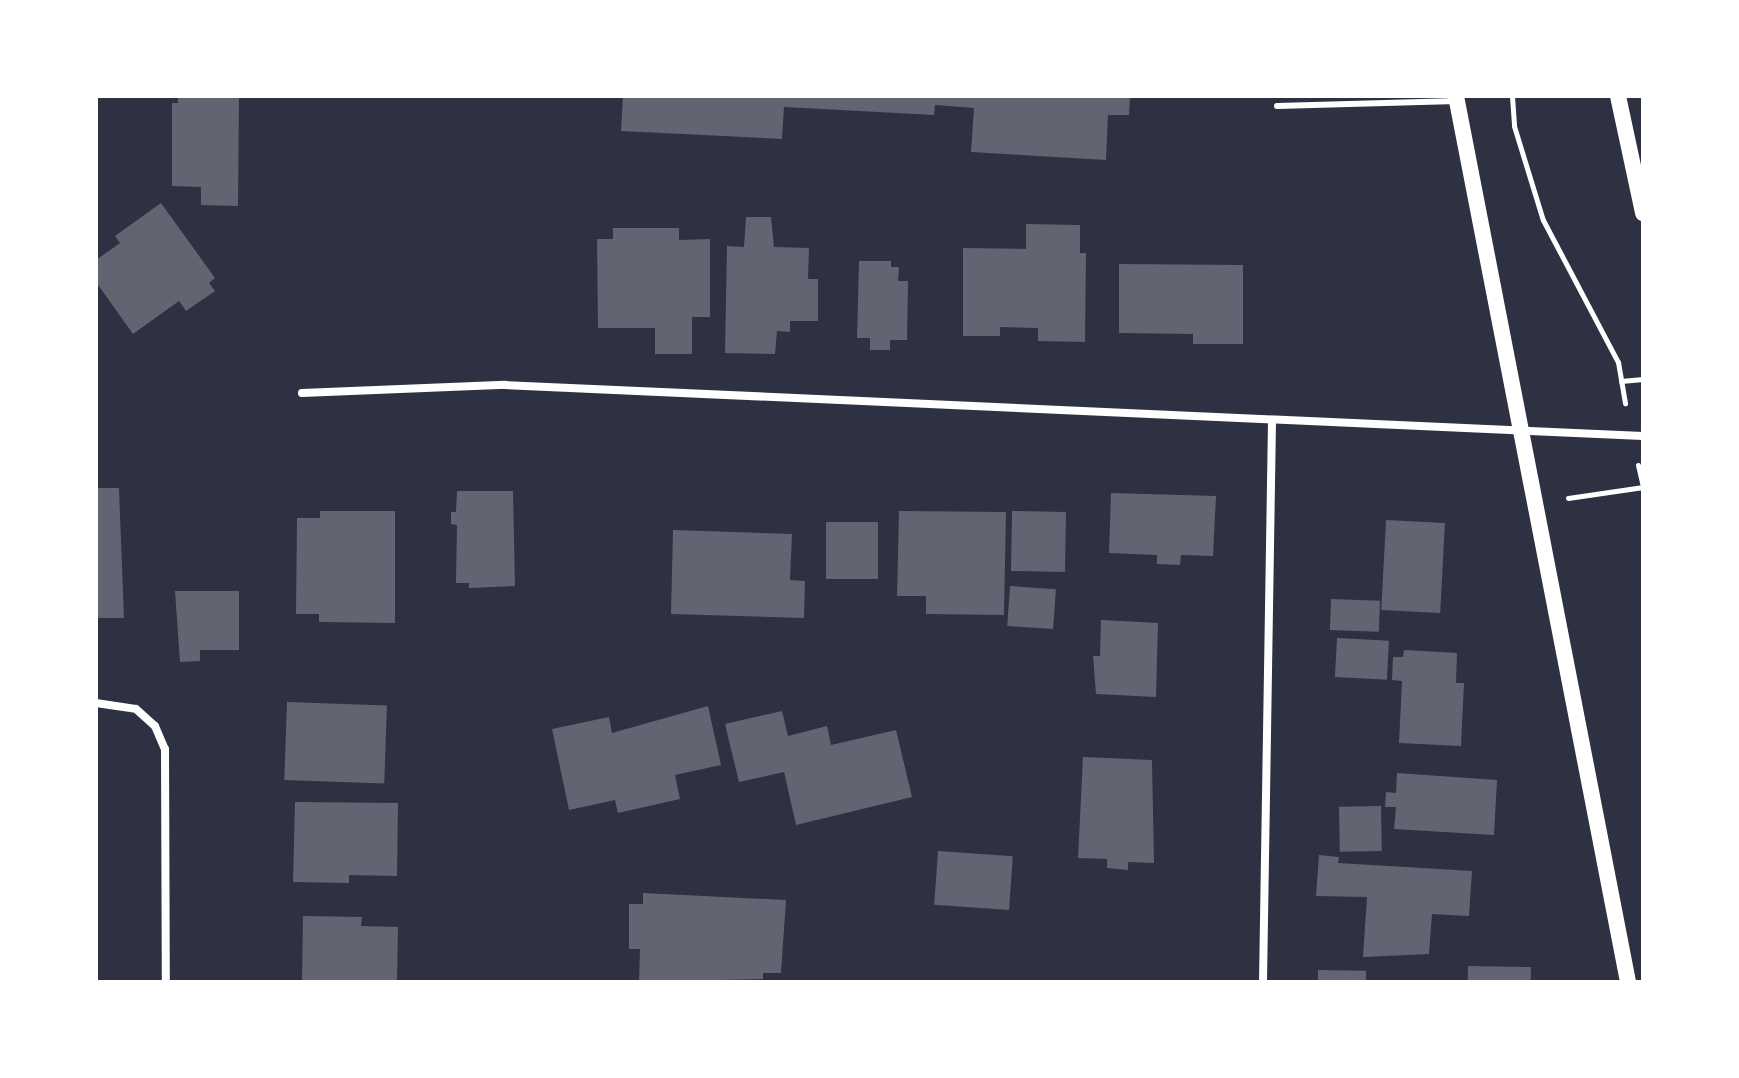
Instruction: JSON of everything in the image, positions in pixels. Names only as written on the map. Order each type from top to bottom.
[{"type":"main road","points":[[1618,96],[1643,213]]},
{"type":"main road","points":[[1456,99],[1517,430],[1628,982]]},
{"type":"street","points":[[302,393],[505,385],[1272,422],[1643,436]]},
{"type":"street","points":[[1263,982],[1272,422]]},
{"type":"street","points":[[96,703],[136,709],[155,726],[165,749],[168,773],[166,982]]},
{"type":"lane","points":[[1277,106],[1456,99]]},
{"type":"path","points":[[1512,96],[1514,126],[1543,220],[1618,362],[1625,403]]},
{"type":"path","points":[[1621,381],[1643,379]]},
{"type":"path","points":[[1568,498],[1643,486],[1638,465]]},
{"type":"building","points":[[178,96],[239,96],[238,206],[201,205],[201,187],[172,186],[172,103],[178,103]]},
{"type":"building","points":[[623,96],[1130,96],[1129,115],[1108,115],[1106,160],[971,152],[974,108],[935,105],[934,115],[784,107],[782,139],[621,131]]},
{"type":"building","points":[[161,203],[215,278],[209,283],[215,291],[186,311],[179,301],[133,334],[96,282],[96,260],[120,243],[115,236]]},
{"type":"building","points":[[746,217],[771,217],[774,247],[809,248],[808,279],[818,279],[818,321],[790,321],[790,332],[777,331],[775,354],[725,353],[727,246],[744,247]]},
{"type":"building","points":[[1026,224],[1080,225],[1080,253],[1086,253],[1085,342],[1038,341],[1038,328],[1000,327],[1000,336],[963,336],[963,248],[1026,249]]},
{"type":"building","points":[[613,228],[679,228],[679,240],[710,239],[710,317],[692,317],[692,354],[655,354],[655,328],[598,328],[597,239],[613,239]]},
{"type":"building","points":[[859,261],[891,261],[891,267],[899,267],[898,281],[908,281],[907,340],[890,340],[890,350],[870,350],[870,338],[857,338]]},
{"type":"building","points":[[1119,264],[1243,265],[1243,344],[1193,344],[1193,334],[1119,333]]},
{"type":"building","points":[[96,488],[119,488],[124,618],[96,618]]},
{"type":"building","points":[[457,491],[513,491],[515,586],[469,588],[469,583],[456,583],[457,525],[451,524],[451,512],[456,512]]},
{"type":"building","points":[[1111,493],[1216,496],[1213,556],[1181,555],[1180,565],[1157,564],[1157,555],[1109,553]]},
{"type":"building","points":[[320,511],[395,511],[395,623],[319,622],[319,614],[296,614],[297,518],[320,518]]},
{"type":"building","points":[[899,511],[1006,512],[1004,615],[926,614],[926,596],[897,596]]},
{"type":"building","points":[[1012,511],[1066,512],[1065,572],[1011,571]]},
{"type":"building","points":[[1386,520],[1445,523],[1440,613],[1381,610]]},
{"type":"building","points":[[826,522],[878,522],[878,579],[826,579]]},
{"type":"building","points":[[673,530],[792,534],[790,580],[805,581],[804,618],[671,614]]},
{"type":"building","points":[[1010,586],[1056,589],[1053,629],[1007,626]]},
{"type":"building","points":[[175,591],[239,591],[239,650],[200,650],[200,661],[180,662]]},
{"type":"building","points":[[1331,599],[1380,601],[1379,632],[1330,630]]},
{"type":"building","points":[[1101,620],[1158,623],[1156,697],[1096,694],[1093,656],[1100,656]]},
{"type":"building","points":[[1337,638],[1389,641],[1387,680],[1335,677]]},
{"type":"building","points":[[1404,650],[1457,653],[1456,683],[1464,683],[1461,746],[1399,743],[1402,681],[1392,680],[1393,657],[1403,657]]},
{"type":"building","points":[[287,702],[387,705],[384,783],[284,780]]},
{"type":"building","points":[[708,706],[721,765],[675,775],[680,799],[618,813],[615,800],[569,810],[552,729],[609,717],[612,733]]},
{"type":"building","points":[[782,711],[788,736],[827,726],[831,745],[896,730],[912,797],[796,825],[784,772],[739,782],[725,724]]},
{"type":"building","points":[[1083,757],[1152,760],[1154,863],[1128,862],[1128,870],[1107,868],[1107,859],[1078,858]]},
{"type":"building","points":[[1397,773],[1497,780],[1494,835],[1394,829],[1396,807],[1385,807],[1386,792],[1396,793]]},
{"type":"building","points":[[295,802],[398,803],[397,876],[349,875],[349,883],[293,882]]},
{"type":"building","points":[[1381,806],[1382,851],[1340,852],[1339,807]]},
{"type":"building","points":[[938,851],[1013,856],[1009,910],[934,905]]},
{"type":"building","points":[[1319,855],[1339,857],[1338,863],[1472,871],[1469,916],[1432,914],[1429,954],[1363,957],[1367,897],[1316,896]]},
{"type":"building","points":[[643,893],[786,900],[781,973],[763,973],[763,979],[639,982],[640,949],[629,949],[629,904],[643,904]]},
{"type":"building","points":[[303,916],[362,917],[361,926],[398,927],[397,982],[302,982]]},
{"type":"building","points":[[1468,966],[1531,967],[1531,982],[1468,982]]},
{"type":"building","points":[[1318,970],[1366,971],[1366,982],[1318,982]]}]
